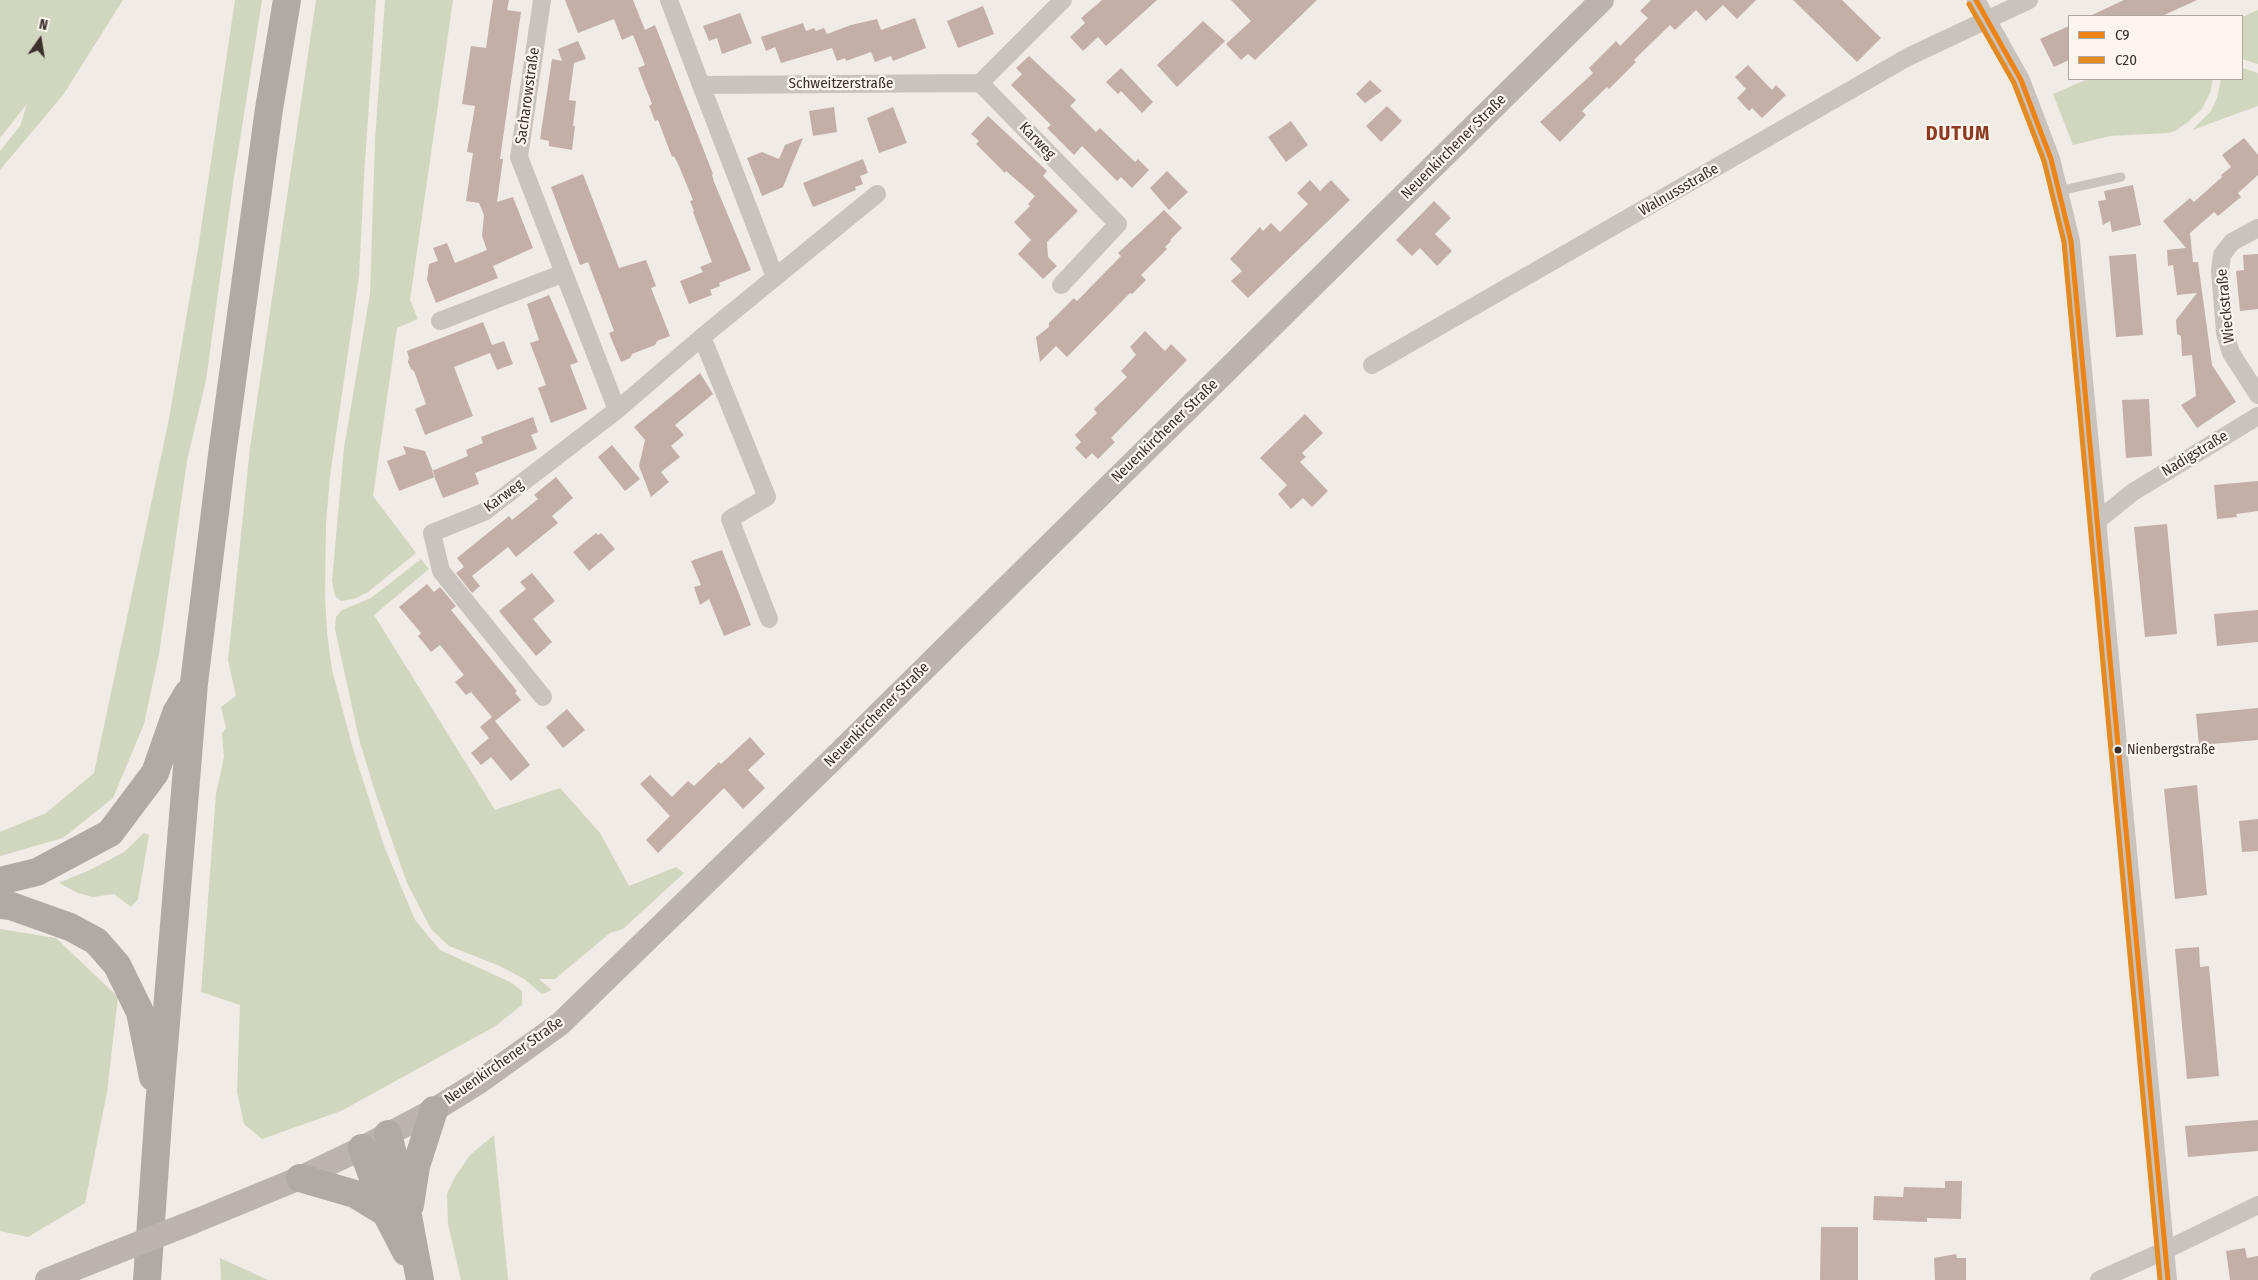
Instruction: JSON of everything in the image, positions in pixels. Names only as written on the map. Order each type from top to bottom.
[{"type":"highway","points":[[147,1280],[159,1107],[194,683],[222,454],[269,108],[287,0]]},
{"type":"highway","points":[[0,881],[36,872],[110,833],[155,773],[176,713],[194,683]]},
{"type":"highway","points":[[0,905],[10,906],[70,927],[96,941],[117,965],[140,1012],[159,1107]]},
{"type":"highway","points":[[397,1214],[416,1166],[434,1110]]},
{"type":"highway","points":[[388,1134],[397,1214]]},
{"type":"highway","points":[[362,1148],[397,1214]]},
{"type":"highway","points":[[300,1178],[355,1194],[397,1214]]},
{"type":"street","name":"Sacharowstraße","points":[[542,0],[519,157],[617,410]]},
{"type":"street","points":[[669,0],[775,277]]},
{"type":"street","points":[[980,83],[1063,0]]},
{"type":"street","name":"Neuenkirchener Straße","points":[[47,1280],[300,1178],[362,1148],[434,1110],[479,1082],[560,1024],[833,759],[1602,0]]},
{"type":"street","points":[[1976,0],[1988,18],[2021,80],[2051,159],[2072,241],[2168,1280]]},
{"type":"street","points":[[1988,18],[2029,0]]},
{"type":"street","name":"Walnussstraße","points":[[1372,365],[1908,57],[1988,18]]},
{"type":"street","name":"Schweitzerstraße","points":[[701,85],[980,83]]},
{"type":"street","name":"Karweg","points":[[980,83],[1118,224],[1061,285]]},
{"type":"street","name":"Karweg","points":[[543,697],[441,571],[432,532],[484,512],[617,410],[702,337],[877,194]]},
{"type":"street","name":"Wieckstraße","points":[[2258,228],[2232,242],[2222,255],[2220,270],[2225,333],[2231,352],[2258,395]]},
{"type":"street","points":[[440,321],[564,273]]},
{"type":"street","points":[[702,337],[767,498],[730,519],[769,619]]},
{"type":"street","name":"Nadigstraße","points":[[2098,521],[2133,492],[2258,416]]},
{"type":"street","points":[[2099,1280],[2258,1205]]},
{"type":"lane","points":[[2059,192],[2121,177]]},
{"type":"green space","points":[[0,0],[123,0],[63,95],[0,170],[0,151],[20,126],[27,104],[0,138]]},
{"type":"green space","points":[[235,0],[262,0],[233,184],[206,380],[187,461],[159,654],[144,724],[113,798],[63,838],[0,856],[0,832],[46,813],[94,773],[169,419],[198,249]]},
{"type":"green space","points":[[316,0],[376,0],[359,277],[330,476],[326,524],[325,596],[332,670],[353,749],[384,846],[415,920],[440,950],[510,982],[522,991],[522,1005],[494,1027],[341,1111],[262,1139],[244,1124],[237,1092],[240,1005],[201,992],[216,794],[224,757],[222,734],[226,728],[221,707],[236,696],[228,660],[250,448]]},
{"type":"green space","points":[[385,0],[453,0],[410,300],[418,319],[397,328],[373,496],[416,553],[368,592],[354,599],[341,601],[335,596],[332,581],[344,448],[370,294],[375,140]]},
{"type":"green space","points":[[2258,10],[2258,64],[2243,59],[2243,17]]},
{"type":"green space","points":[[2243,68],[2258,73],[2258,106],[2192,130],[2211,111],[2217,98],[2221,80],[2243,80]]},
{"type":"green space","points":[[2086,80],[2213,80],[2210,93],[2202,109],[2175,131],[2110,136],[2073,145],[2053,94]]},
{"type":"green space","points":[[421,559],[429,569],[374,615],[495,810],[560,788],[600,833],[629,886],[676,867],[684,873],[623,929],[610,933],[555,979],[539,979],[552,990],[542,994],[524,979],[500,966],[449,946],[431,929],[407,883],[375,792],[359,739],[335,629],[336,617],[342,610],[371,598]]},
{"type":"green space","points":[[144,833],[149,835],[138,899],[131,907],[114,894],[93,897],[78,893],[59,883],[92,869],[124,852]]},
{"type":"green space","points":[[0,929],[56,938],[118,997],[107,1092],[85,1203],[28,1237],[0,1231]]},
{"type":"green space","points":[[494,1135],[508,1280],[461,1280],[448,1224],[447,1194],[455,1177],[470,1155]]},
{"type":"green space","points":[[220,1258],[268,1280],[221,1280]]},
{"type":"building","points":[[493,0],[509,0],[507,10],[521,12],[500,159],[503,159],[497,202],[513,197],[533,248],[493,266],[498,278],[436,303],[427,280],[429,264],[438,261],[433,248],[447,243],[455,263],[487,250],[482,236],[484,215],[479,203],[466,201],[473,153],[467,152],[475,106],[462,104],[471,46],[486,48]]},
{"type":"building","points":[[565,0],[633,0],[645,30],[655,25],[713,174],[714,182],[751,270],[719,283],[720,286],[710,290],[712,295],[689,304],[680,281],[703,272],[700,267],[712,262],[693,212],[690,201],[693,200],[679,166],[674,156],[672,157],[658,120],[655,121],[649,106],[652,104],[638,68],[645,65],[633,35],[622,40],[614,19],[578,33]]},
{"type":"building","points":[[1102,0],[1157,0],[1106,46],[1098,37],[1083,51],[1070,37],[1085,23],[1081,18]]},
{"type":"building","points":[[1231,0],[1317,0],[1255,60],[1248,54],[1241,60],[1226,44],[1251,21]]},
{"type":"building","points":[[1651,0],[1756,0],[1737,19],[1723,5],[1706,21],[1696,10],[1675,30],[1670,25],[1634,60],[1636,62],[1609,89],[1607,87],[1582,111],[1586,115],[1560,142],[1540,122],[1593,73],[1589,68],[1616,41],[1620,46],[1648,18],[1640,11]]},
{"type":"building","points":[[1793,0],[1842,0],[1881,38],[1857,62]]},
{"type":"building","points":[[2124,0],[2197,0],[2164,15],[2092,15]]},
{"type":"building","points":[[983,6],[994,34],[958,48],[947,21]]},
{"type":"building","points":[[740,13],[752,43],[722,54],[717,38],[709,41],[703,26]]},
{"type":"building","points":[[915,18],[926,48],[893,61],[891,56],[875,62],[871,52],[846,61],[845,58],[837,61],[832,48],[781,63],[775,47],[766,51],[761,37],[803,23],[806,31],[814,28],[816,31],[824,28],[827,34],[851,25],[877,19],[881,30]]},
{"type":"building","points":[[1203,21],[1225,41],[1177,87],[1157,65]]},
{"type":"building","points":[[2068,26],[2068,60],[2054,67],[2040,39]]},
{"type":"building","points":[[578,41],[586,59],[574,63],[569,100],[576,101],[572,150],[549,146],[549,141],[540,139],[552,59],[562,61],[558,49]]},
{"type":"building","points":[[1029,56],[1076,100],[1070,106],[1096,132],[1100,128],[1135,162],[1138,159],[1149,170],[1132,188],[1121,177],[1117,181],[1082,146],[1074,155],[1047,128],[1051,125],[1011,85],[1022,74],[1016,68]]},
{"type":"building","points":[[1748,65],[1772,90],[1776,85],[1786,95],[1762,118],[1752,108],[1749,111],[1737,98],[1746,89],[1735,77]]},
{"type":"building","points":[[1121,68],[1153,102],[1142,113],[1121,91],[1118,94],[1106,82]]},
{"type":"building","points":[[1370,80],[1382,91],[1365,103],[1356,94]]},
{"type":"building","points":[[1387,106],[1402,121],[1381,142],[1366,126]]},
{"type":"building","points":[[834,107],[837,132],[813,136],[809,111]]},
{"type":"building","points":[[893,107],[907,143],[879,153],[867,118]]},
{"type":"building","points":[[988,116],[1047,171],[1043,176],[1078,211],[1047,242],[1048,257],[1057,266],[1043,279],[1018,254],[1031,240],[1014,222],[1030,206],[1028,204],[1035,196],[1006,171],[1005,173],[976,144],[979,141],[971,134]]},
{"type":"building","points":[[1291,121],[1308,145],[1286,162],[1268,137]]},
{"type":"building","points":[[803,138],[783,187],[762,196],[747,158],[762,152],[779,159],[785,145]]},
{"type":"building","points":[[2244,138],[2258,155],[2258,175],[2238,193],[2241,197],[2218,216],[2214,212],[2190,233],[2193,262],[2198,262],[2212,365],[2236,402],[2197,428],[2181,405],[2196,396],[2192,355],[2182,356],[2181,336],[2177,334],[2176,320],[2197,293],[2177,295],[2173,265],[2168,266],[2167,250],[2186,248],[2163,221],[2190,198],[2194,202],[2222,177],[2221,175],[2231,167],[2222,155]]},
{"type":"building","points":[[863,159],[868,173],[860,176],[863,184],[855,187],[856,190],[813,207],[803,183]]},
{"type":"building","points":[[1167,171],[1188,192],[1169,210],[1150,188]]},
{"type":"building","points":[[583,174],[619,268],[646,260],[656,286],[651,288],[670,336],[657,341],[655,345],[632,354],[630,358],[621,362],[609,333],[614,331],[588,262],[580,265],[551,187]]},
{"type":"building","points":[[1310,180],[1320,191],[1331,180],[1350,200],[1248,298],[1231,281],[1242,271],[1230,259],[1260,227],[1263,231],[1271,223],[1280,232],[1308,204],[1297,193]]},
{"type":"building","points":[[2133,185],[2141,225],[2112,232],[2110,221],[2103,225],[2098,201],[2106,200],[2104,191]]},
{"type":"building","points":[[1434,201],[1451,218],[1435,234],[1452,251],[1437,266],[1420,248],[1412,256],[1396,240]]},
{"type":"building","points":[[1164,210],[1182,228],[1165,247],[1167,249],[1141,275],[1146,280],[1132,294],[1130,293],[1067,357],[1056,346],[1040,362],[1036,337],[1049,327],[1049,323],[1074,298],[1077,301],[1121,256],[1118,253]]},
{"type":"building","points":[[2136,254],[2143,335],[2116,337],[2109,256]]},
{"type":"building","points":[[2258,254],[2258,309],[2240,311],[2236,271],[2244,270],[2243,255]]},
{"type":"building","points":[[549,295],[578,362],[570,365],[587,409],[551,423],[538,388],[546,385],[530,343],[539,340],[527,304]]},
{"type":"building","points":[[483,322],[492,345],[504,341],[513,364],[497,370],[490,353],[454,367],[473,416],[425,435],[415,409],[426,404],[414,371],[408,362],[407,351]]},
{"type":"building","points":[[1145,331],[1165,351],[1171,344],[1187,360],[1111,438],[1115,442],[1098,459],[1092,453],[1086,459],[1075,448],[1081,442],[1075,435],[1097,413],[1094,409],[1127,377],[1121,371],[1136,355],[1130,347]]},
{"type":"building","points":[[700,373],[713,394],[675,425],[684,435],[671,446],[680,457],[661,472],[669,482],[651,497],[639,466],[645,440],[634,427]]},
{"type":"building","points":[[2149,399],[2152,456],[2126,458],[2122,400]]},
{"type":"building","points":[[1305,414],[1323,433],[1302,453],[1306,457],[1300,462],[1328,491],[1312,507],[1303,498],[1291,509],[1278,494],[1287,485],[1260,458]]},
{"type":"building","points":[[533,417],[538,432],[531,435],[537,449],[475,473],[479,484],[443,498],[432,471],[468,456],[466,450],[483,443],[481,437]]},
{"type":"building","points":[[612,445],[640,479],[625,491],[598,457]]},
{"type":"building","points":[[403,446],[425,451],[435,477],[399,491],[387,461],[406,454]]},
{"type":"building","points":[[556,477],[573,498],[552,516],[558,523],[516,557],[508,547],[472,576],[480,586],[472,593],[456,573],[464,567],[457,558],[509,516],[512,520],[538,499],[534,495]]},
{"type":"building","points":[[2258,481],[2258,511],[2236,514],[2237,517],[2217,519],[2214,485]]},
{"type":"building","points":[[2167,524],[2177,634],[2145,637],[2134,527]]},
{"type":"building","points":[[596,533],[598,535],[601,533],[615,549],[589,571],[573,552]]},
{"type":"building","points":[[722,550],[751,625],[724,636],[709,599],[700,605],[694,587],[701,585],[691,561]]},
{"type":"building","points":[[532,573],[555,601],[533,619],[552,642],[536,656],[499,611],[526,589],[520,582]]},
{"type":"building","points":[[427,584],[434,592],[440,587],[456,606],[451,610],[517,691],[515,693],[521,700],[495,721],[530,765],[511,781],[491,757],[481,765],[471,753],[489,738],[480,727],[492,717],[471,692],[466,695],[455,682],[464,675],[440,645],[431,652],[418,636],[421,633],[399,607]]},
{"type":"building","points":[[2258,610],[2258,642],[2217,646],[2214,614]]},
{"type":"building","points":[[2258,708],[2258,740],[2199,745],[2196,714]]},
{"type":"building","points":[[567,709],[585,730],[563,748],[546,727]]},
{"type":"building","points":[[750,737],[765,754],[748,770],[765,788],[743,809],[724,788],[658,853],[646,840],[670,816],[640,784],[650,775],[672,797],[688,781],[694,786],[719,762],[721,764]]},
{"type":"building","points":[[2197,785],[2207,895],[2175,899],[2164,789]]},
{"type":"building","points":[[2258,819],[2258,851],[2242,852],[2239,821]]},
{"type":"building","points":[[2199,947],[2200,967],[2209,966],[2219,1076],[2187,1079],[2175,949]]},
{"type":"building","points":[[2258,1120],[2258,1151],[2188,1157],[2185,1126]]},
{"type":"building","points":[[1945,1181],[1962,1181],[1961,1219],[1927,1218],[1927,1222],[1873,1220],[1874,1196],[1903,1197],[1904,1187],[1945,1188]]},
{"type":"building","points":[[1821,1227],[1858,1227],[1858,1280],[1820,1280]]},
{"type":"building","points":[[2245,1248],[2247,1258],[2258,1256],[2258,1280],[2230,1280],[2226,1251]]},
{"type":"building","points":[[1956,1254],[1957,1258],[1966,1258],[1966,1280],[1935,1280],[1934,1258]]},
{"type":"transit line","name":"C9","points":[[1976,0],[2021,80],[2051,159],[2071,241],[2168,1280]]},
{"type":"transit line","name":"C20","points":[[1969,4],[2014,83],[2044,161],[2064,242],[2160,1280]]},
{"type":"place","name":"Nienbergstraße","points":[[2118,750]]},
{"type":"district","name":"DUTUM","points":[[1958,134]]}]
